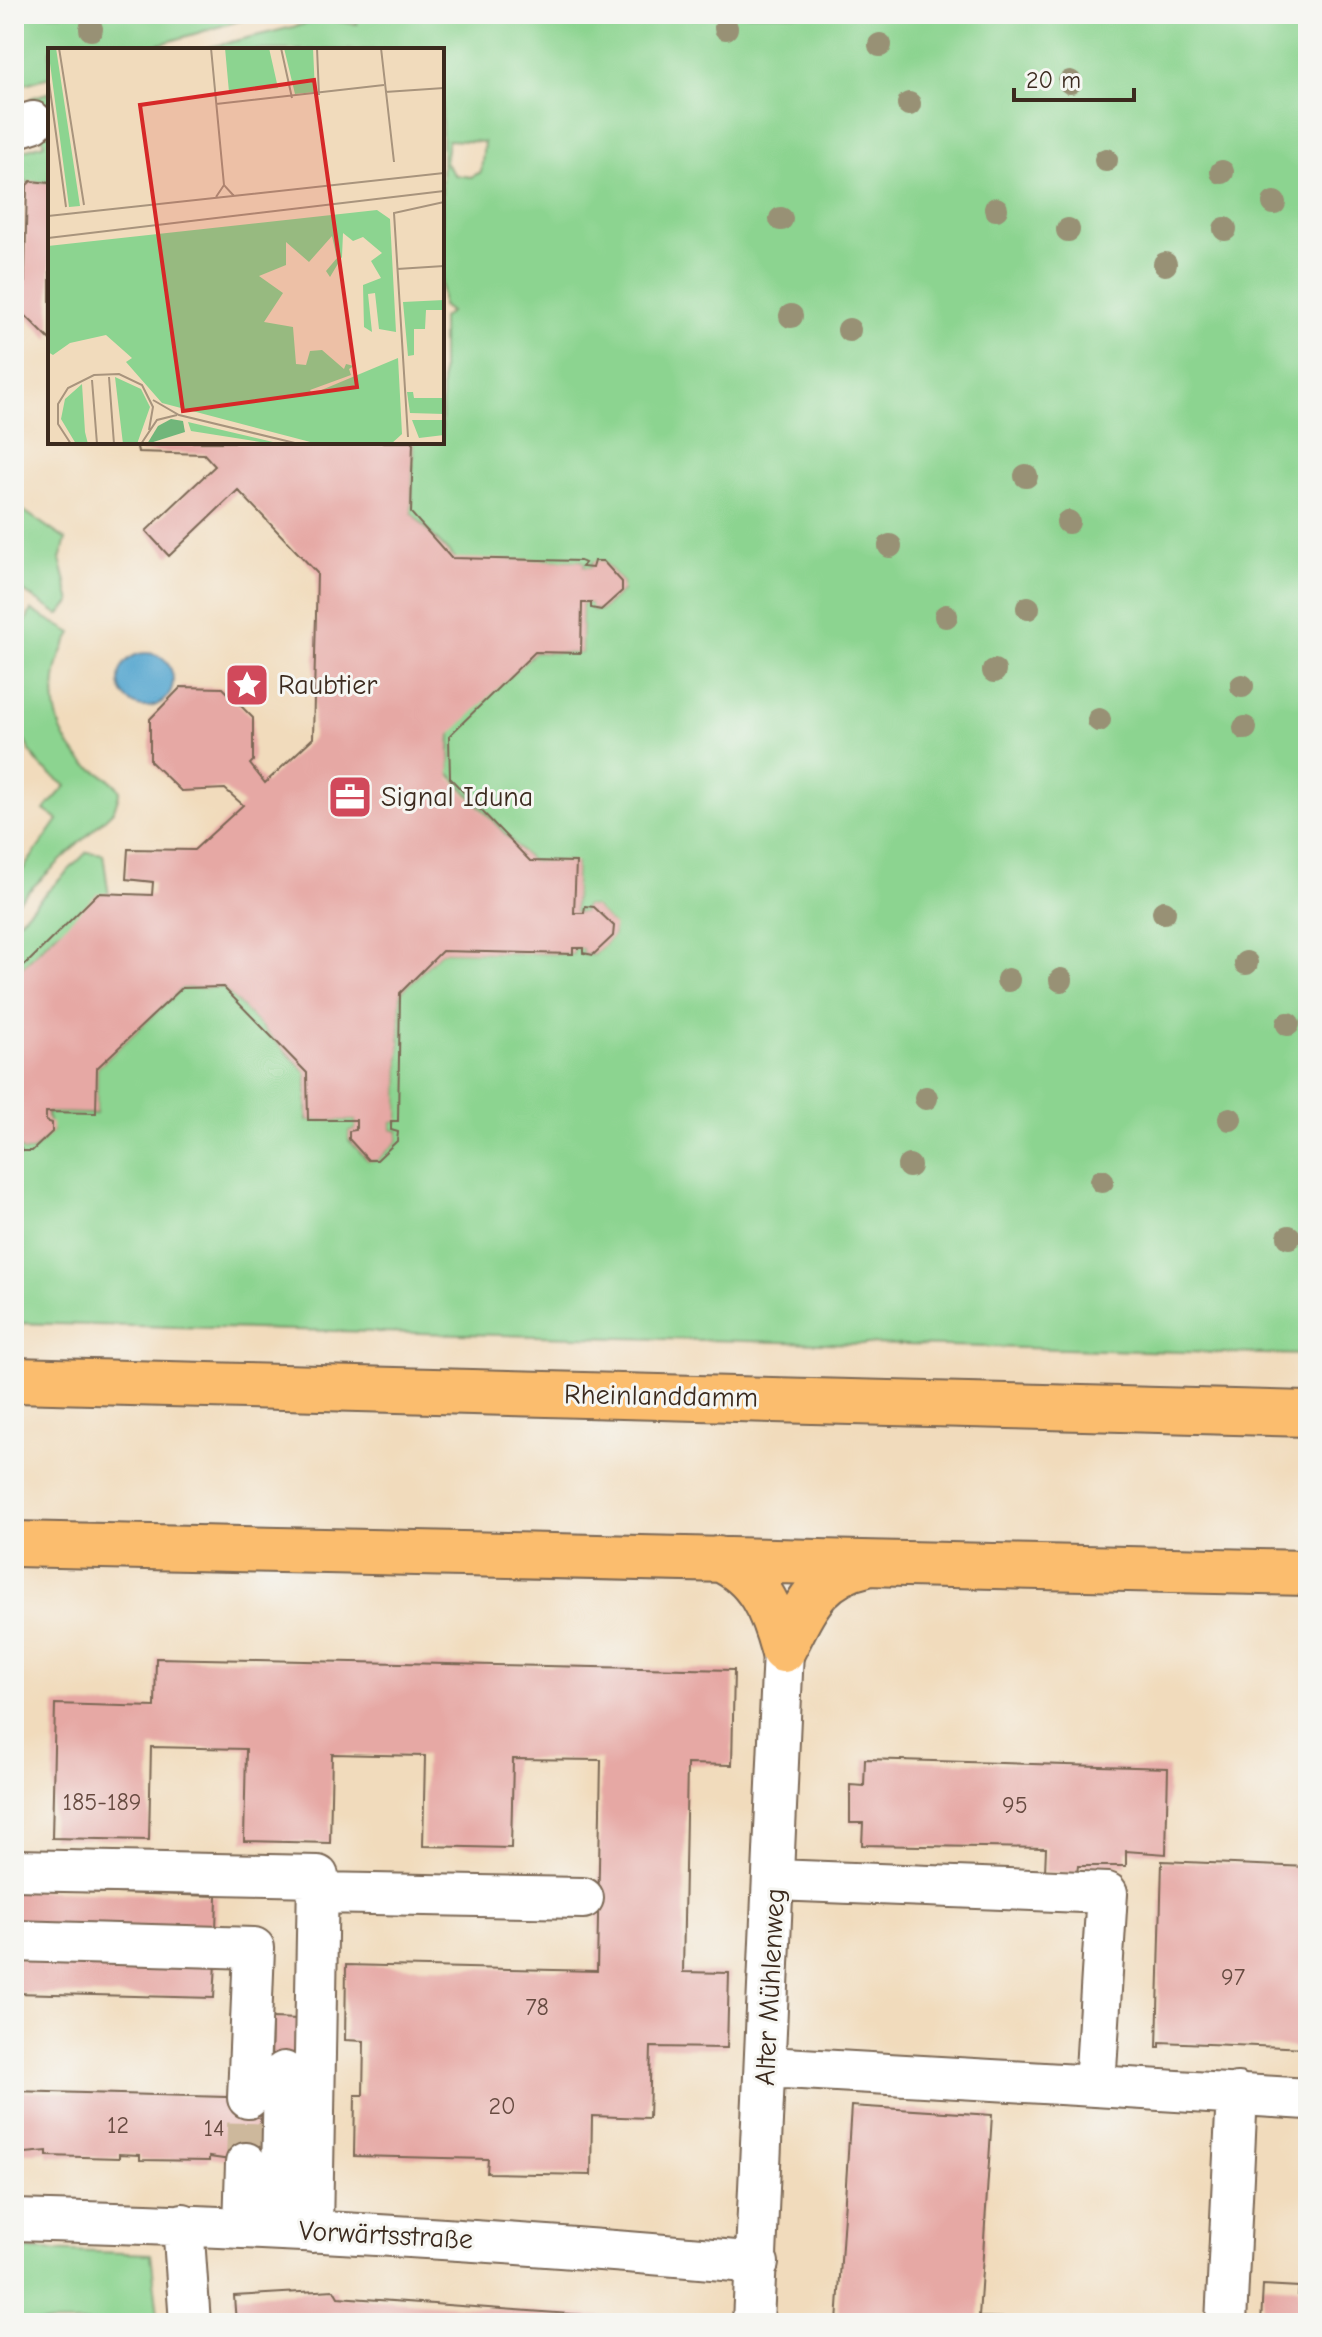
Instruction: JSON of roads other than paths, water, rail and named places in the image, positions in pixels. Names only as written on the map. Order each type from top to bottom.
[{"type":"main road","name":"Rheinlanddamm","points":[[14,1380],[1308,1414]]},
{"type":"main road","points":[[14,1544],[1308,1573]]},
{"type":"main road","points":[[718,1559],[736,1566],[757,1588],[774,1616],[783,1650]]},
{"type":"main road","points":[[783,1650],[825,1581],[846,1569],[869,1564]]},
{"type":"street","name":"Alter Mühlenweg","points":[[753,2323],[767,2067],[783,1650]]},
{"type":"street","points":[[14,1870],[318,1876],[279,2230]]},
{"type":"street","points":[[775,1880],[1107,1893],[1095,2086]]},
{"type":"street","points":[[318,1893],[583,1898]]},
{"type":"street","points":[[14,1941],[254,1948],[248,2098]]},
{"type":"street","points":[[767,2067],[1308,2099]]},
{"type":"street","points":[[279,2230],[284,2072]]},
{"type":"street","points":[[1226,2323],[1237,2093]]},
{"type":"street","points":[[246,2163],[279,2230]]},
{"type":"street","name":"Vorwärtsstraße","points":[[14,2220],[183,2224],[500,2240],[758,2263]]},
{"type":"street","points":[[183,2224],[190,2323]]},
{"type":"water","points":[[146,653],[165,661],[173,680],[165,699],[146,707],[127,699],[119,680],[127,661]]},
{"type":"tunnel","points":[[246,2163],[248,2098]]},
{"type":"place","name":"Raubtier","points":[[247,685]]},
{"type":"place","name":"Signal Iduna","points":[[350,797]]}]
